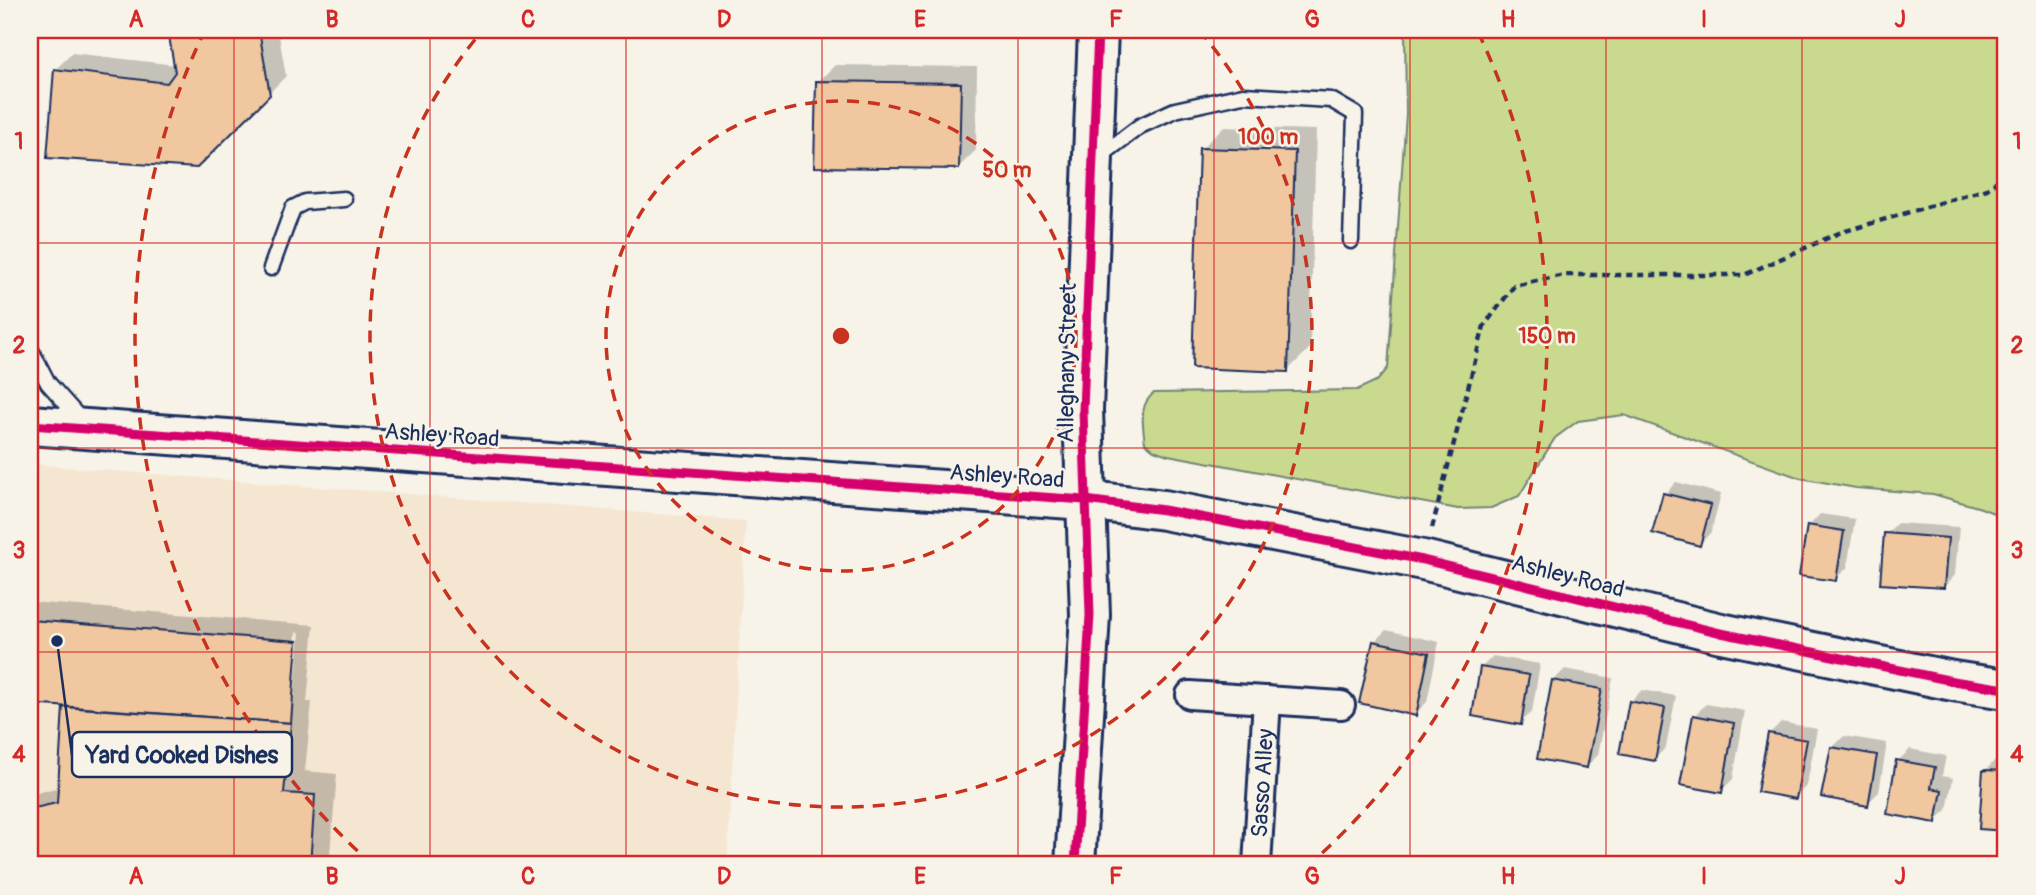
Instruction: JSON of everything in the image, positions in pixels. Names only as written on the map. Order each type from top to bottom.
[{"type":"street","name":"Alleghany Street","points":[[1075,865],[1090,615],[1083,410],[1098,30]]},
{"type":"street","name":"Ashley Road","points":[[30,425],[1086,500],[1164,510],[1423,560],[1721,633],[1953,681],[2006,689]]},
{"type":"street","points":[[1190,695],[1341,705]]},
{"type":"street","name":"Sasso Alley","points":[[1257,865],[1267,701]]},
{"type":"lane","points":[[1092,162],[1140,126],[1175,110],[1243,95],[1331,100],[1355,114],[1351,241]]},
{"type":"lane","points":[[271,268],[293,208],[305,202],[344,199]]},
{"type":"lane","points":[[30,348],[48,383],[90,430]]},
{"type":"path","points":[[1423,560],[1484,326],[1514,285],[1564,275],[1744,275],[1839,233],[1987,189],[2006,174]]},
{"type":"shaded area","points":[[30,464],[746,521],[727,865],[30,865]]},
{"type":"green space","points":[[1405,30],[2006,30],[2006,518],[1933,494],[1856,488],[1800,478],[1624,415],[1578,421],[1555,438],[1519,496],[1491,508],[1458,509],[1168,455],[1145,443],[1144,409],[1154,393],[1357,390],[1378,380],[1388,368],[1406,114]]},
{"type":"building","points":[[168,30],[259,30],[270,95],[197,168],[47,158],[54,69],[167,83],[175,72]]},
{"type":"building","points":[[816,81],[961,83],[959,169],[814,167]]},
{"type":"building","points":[[1199,148],[1295,151],[1288,372],[1192,368]]},
{"type":"building","points":[[1663,493],[1711,505],[1700,546],[1652,533]]},
{"type":"building","points":[[1807,525],[1844,531],[1836,581],[1799,576]]},
{"type":"building","points":[[1884,533],[1948,538],[1944,588],[1880,584]]},
{"type":"building","points":[[30,620],[297,641],[291,723],[30,704]]},
{"type":"building","points":[[1373,641],[1429,653],[1416,716],[1359,703]]},
{"type":"building","points":[[1480,667],[1529,675],[1521,725],[1472,716]]},
{"type":"building","points":[[1552,680],[1602,689],[1587,768],[1537,759]]},
{"type":"building","points":[[1629,701],[1665,708],[1655,761],[1619,754]]},
{"type":"building","points":[[63,707],[291,723],[284,793],[315,795],[310,865],[30,865],[30,809],[57,803]]},
{"type":"building","points":[[1693,715],[1734,723],[1722,793],[1680,785]]},
{"type":"building","points":[[1768,733],[1807,740],[1796,799],[1757,792]]},
{"type":"building","points":[[1831,747],[1877,755],[1868,806],[1821,797]]},
{"type":"building","points":[[1896,760],[1935,767],[1931,788],[1942,790],[1936,823],[1887,814]]},
{"type":"building","points":[[1983,770],[2006,771],[2006,831],[1979,829]]},
{"type":"cycle path","points":[[1075,865],[1090,615],[1083,410],[1098,30]]},
{"type":"cycle path","points":[[30,425],[1085,500],[1164,510],[1423,560],[1721,633],[1953,681],[2006,689]]},
{"type":"place","name":"Yard Cooked Dishes","points":[[57,641]]}]
